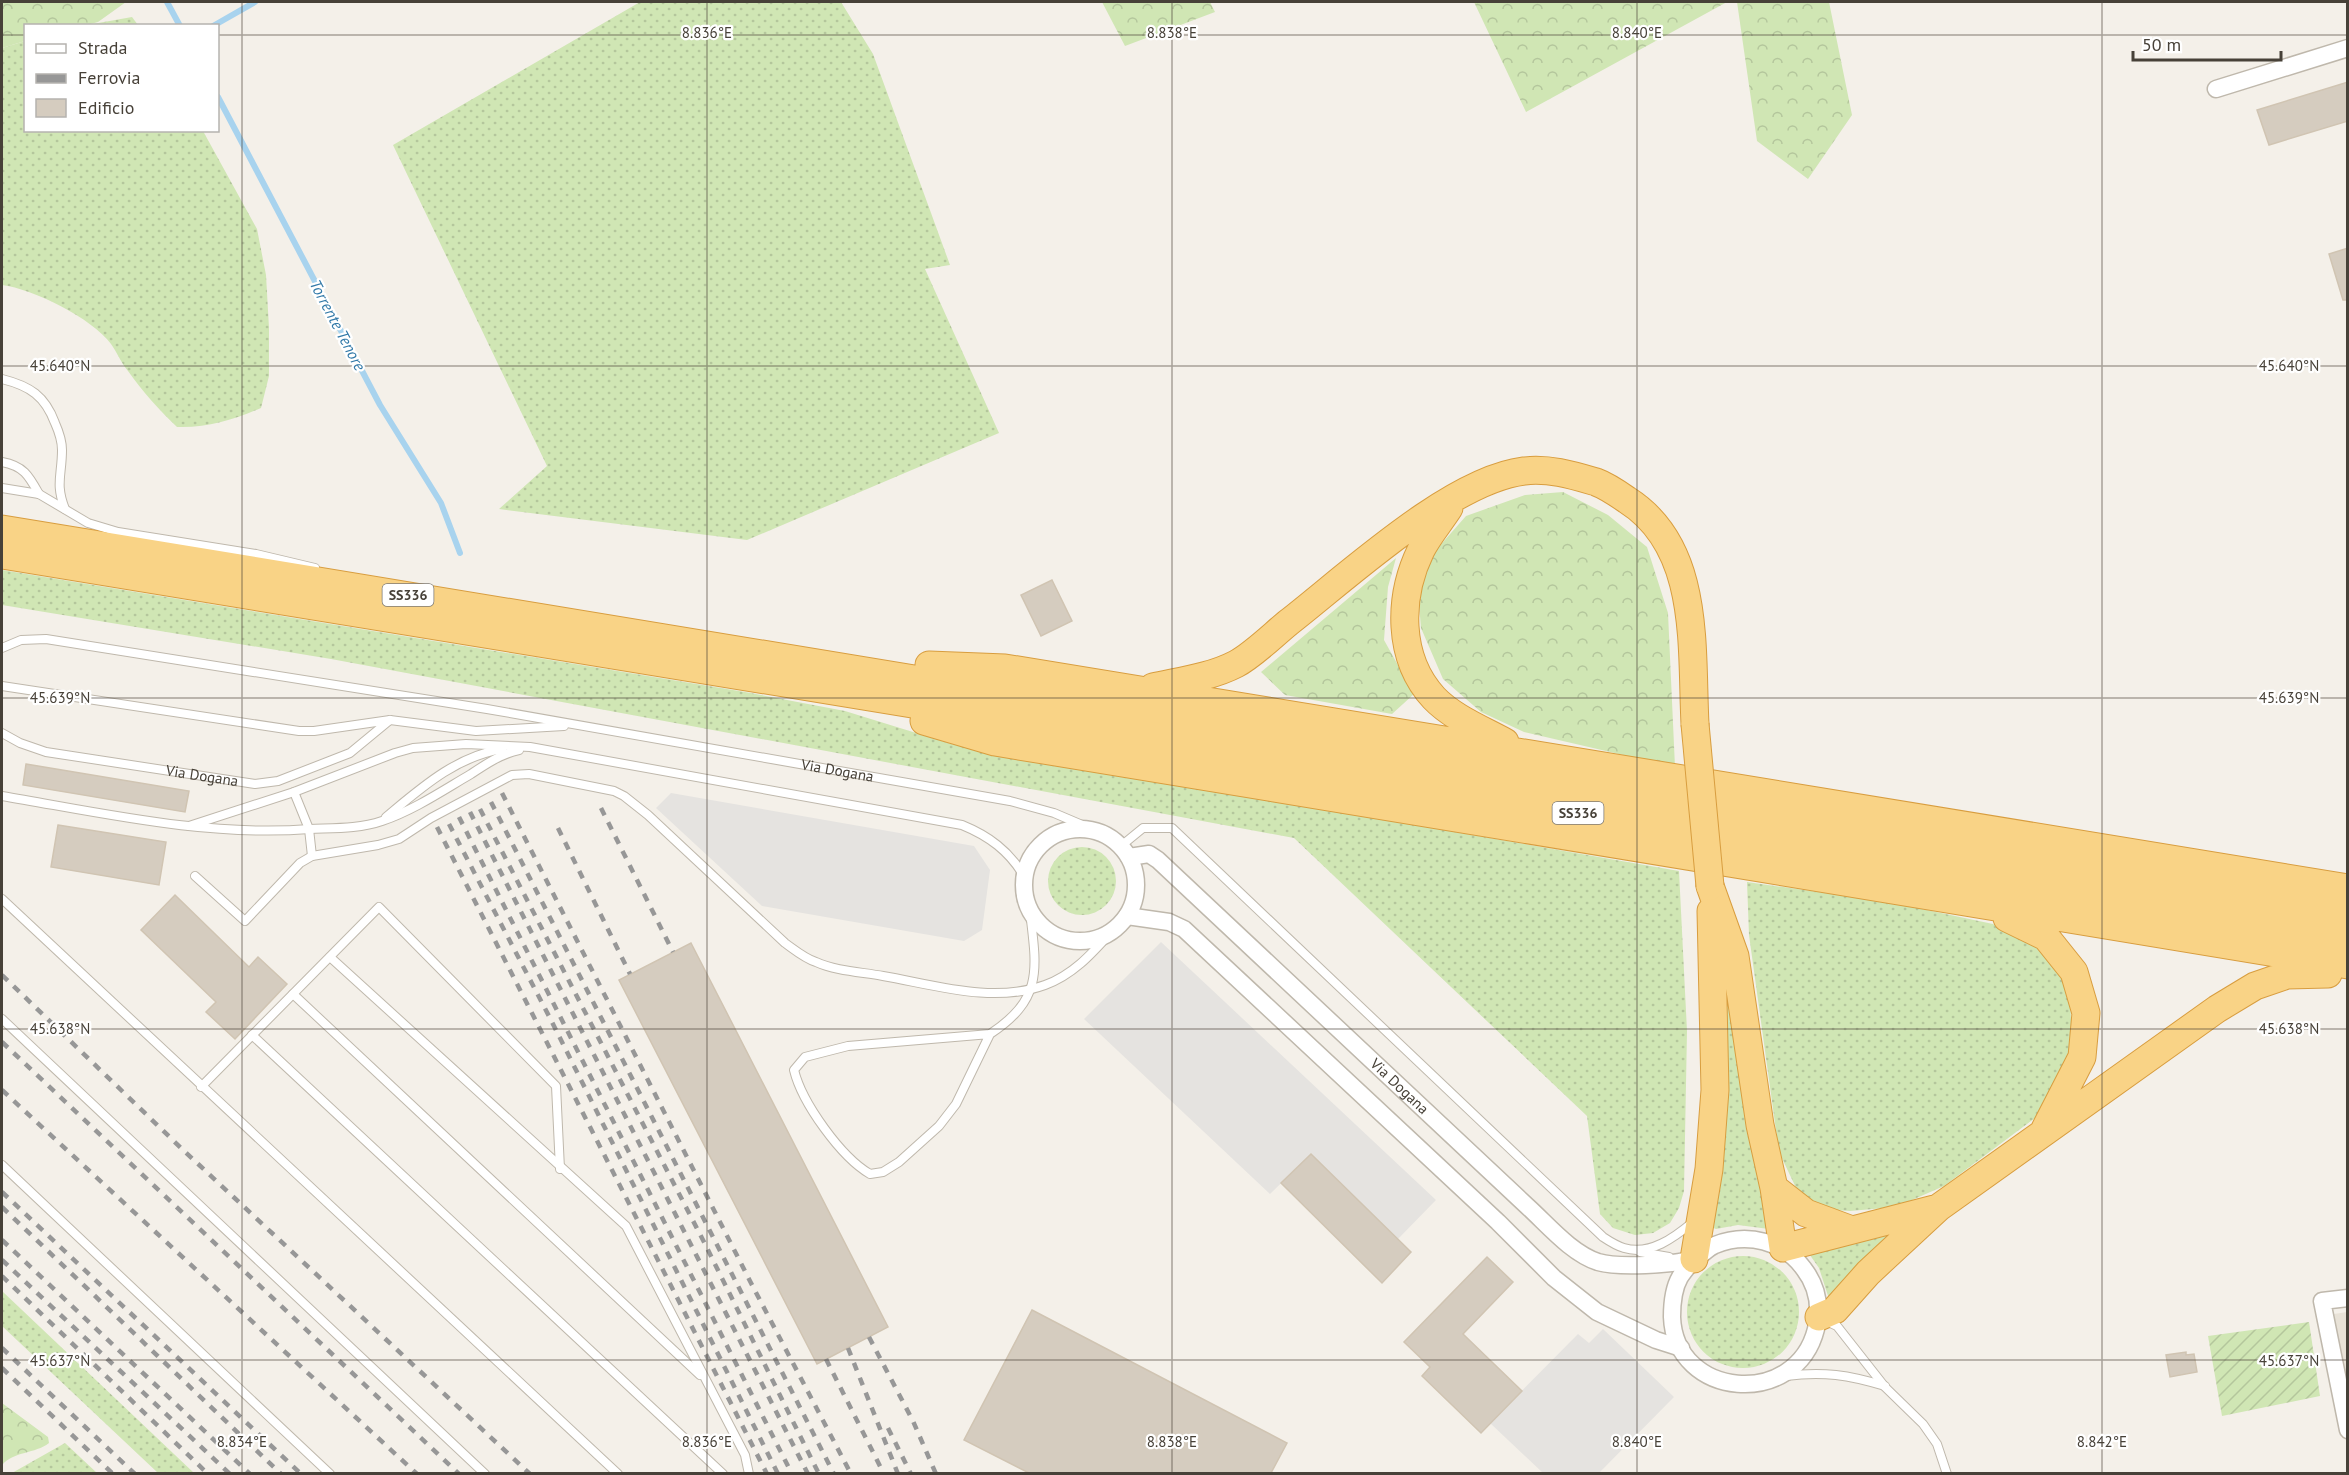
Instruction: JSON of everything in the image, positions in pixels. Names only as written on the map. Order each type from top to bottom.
[{"type":"highway","points":[[1135,690],[1189,680],[1236,664],[1404,531],[1456,497],[1487,482],[1524,471],[1562,472],[1605,485],[1640,508],[1667,539],[1684,580],[1710,886],[1714,1090],[1709,1169],[1701,1216],[1690,1259]]},
{"type":"highway","points":[[1456,497],[1421,550],[1405,597],[1405,631],[1412,666],[1434,698],[1462,718],[1524,752]]},
{"type":"highway","name":"SS336","points":[[2,529],[2348,915]]},
{"type":"highway","name":"SS336","points":[[2,555],[2348,939]]},
{"type":"highway","points":[[814,661],[1005,668],[2348,888]]},
{"type":"highway","points":[[808,688],[995,742],[2348,966]]},
{"type":"highway","points":[[2231,868],[2348,872]]},
{"type":"highway","points":[[1847,882],[2013,919],[2046,937],[2067,963],[2074,972],[2086,1013],[2082,1057],[2043,1132]]},
{"type":"highway","points":[[1710,886],[1735,956],[1760,1125],[1774,1188],[1783,1248],[1938,1208]]},
{"type":"highway","points":[[1819,1317],[1835,1310],[1868,1273],[1938,1208],[2217,1009],[2255,986],[2287,975],[2348,974]]},
{"type":"highway","points":[[1774,1188],[1806,1213],[1852,1230]]},
{"type":"street","points":[[2216,89],[2348,48]]},
{"type":"street","points":[[1094,830],[1074,829],[1050,837],[1035,850],[1024,876],[1023,892],[1030,912],[1045,930],[1062,939],[1076,942],[1104,936],[1121,922],[1136,891],[1134,871],[1125,852]]},
{"type":"street","name":"Via Dogana","points":[[1094,830],[1113,839],[1125,852],[1149,854],[1186,885],[1574,1248],[1589,1258],[1611,1264],[1646,1265],[1690,1259]]},
{"type":"street","points":[[1121,922],[1169,922],[1184,929],[1498,1222],[1554,1278],[1597,1312],[1681,1348]]},
{"type":"street","points":[[1737,1238],[1761,1240],[1783,1248],[1799,1261],[1810,1278],[1817,1297],[1819,1317],[1813,1341],[1799,1362],[1779,1377],[1742,1385],[1723,1382],[1706,1374],[1692,1363],[1681,1348],[1673,1326],[1672,1301],[1679,1279],[1690,1259],[1713,1245],[1737,1238]]},
{"type":"street","points":[[2348,1298],[2322,1301],[2348,1430]]},
{"type":"lane","points":[[2,379],[25,386],[44,400],[52,416],[62,448],[58,482],[65,510]]},
{"type":"lane","points":[[2,462],[16,465],[29,477],[39,494]]},
{"type":"lane","points":[[2,488],[39,494],[88,523],[118,531],[302,564],[359,587]]},
{"type":"lane","name":"Via Dogana","points":[[2,648],[21,640],[46,639],[488,710],[1010,801],[1054,813],[1094,830]]},
{"type":"lane","name":"Via Dogana","points":[[2,686],[299,731],[314,731],[390,720],[476,731],[576,725]]},
{"type":"lane","name":"Via Dogana","points":[[2,733],[20,743],[46,752],[255,784],[278,781],[350,753],[390,720]]},
{"type":"lane","name":"Via Dogana","points":[[189,826],[294,792],[412,748],[466,744],[530,747],[962,825],[989,837],[1016,862],[1024,876]]},
{"type":"lane","name":"Via Dogana","points":[[2,796],[189,826],[246,831],[356,827],[381,822],[419,805],[501,755],[530,747]]},
{"type":"lane","name":"Via Dogana","points":[[381,822],[454,765],[468,758],[499,749],[530,747]]},
{"type":"lane","points":[[195,876],[245,921],[300,863],[312,856],[367,848],[399,839],[431,818],[506,776],[519,774],[614,791],[639,808],[798,952],[830,967],[985,993],[1031,988],[1046,985],[1071,972],[1083,963],[1121,922]]},
{"type":"lane","points":[[294,792],[309,830],[312,856]]},
{"type":"lane","points":[[1125,852],[1143,828],[1172,828],[1603,1237],[1625,1249],[1690,1259]]},
{"type":"lane","points":[[2,899],[201,1087],[618,1473]]},
{"type":"lane","points":[[201,1087],[379,907],[556,1086],[560,1168]]},
{"type":"lane","points":[[990,1034],[956,1104],[939,1126],[899,1162],[883,1172],[870,1174],[855,1165],[828,1134],[801,1089],[794,1070],[805,1058],[848,1046],[990,1034],[1009,1021],[1024,1004],[1031,988],[1034,954],[1030,912]]},
{"type":"lane","points":[[330,957],[626,1226],[745,1455],[749,1473]]},
{"type":"lane","points":[[293,994],[706,1380]]},
{"type":"lane","points":[[2,1019],[485,1473]]},
{"type":"lane","points":[[252,1035],[723,1473]]},
{"type":"lane","points":[[2,1165],[330,1473]]},
{"type":"lane","points":[[1625,1249],[1650,1248],[1673,1238],[1701,1216]]},
{"type":"lane","points":[[1819,1317],[1837,1326],[1885,1387],[1923,1424],[1936,1444],[1947,1473]]},
{"type":"lane","points":[[1779,1377],[1807,1373],[1851,1375],[1885,1387]]},
{"type":"shaded area","points":[[671,793],[974,846],[990,870],[982,930],[964,941],[762,906],[656,808]]},
{"type":"shaded area","points":[[1161,942],[1436,1200],[1398,1239],[1311,1154],[1270,1194],[1084,1019]]},
{"type":"shaded area","points":[[2347,1312],[2347,1389],[2334,1314]]},
{"type":"shaded area","points":[[1603,1329],[1674,1397],[1599,1473],[1543,1473],[1490,1423],[1578,1334],[1589,1343]]},
{"type":"green space","points":[[2,2],[126,2],[98,22],[91,24],[24,24],[24,41],[2,48]]},
{"type":"green space","points":[[640,2],[841,2],[873,54],[950,265],[925,269],[999,433],[747,540],[499,509],[547,466],[393,145]]},
{"type":"green space","points":[[1102,2],[1210,2],[1215,12],[1125,46]]},
{"type":"green space","points":[[1474,2],[1727,2],[1526,112]]},
{"type":"green space","points":[[1737,2],[1829,2],[1852,115],[1808,179],[1757,141]]},
{"type":"green space","points":[[132,17],[137,24],[93,24]]},
{"type":"green space","points":[[24,41],[24,132],[204,132],[257,229],[266,275],[269,328],[269,376],[261,408],[220,422],[177,427],[139,386],[111,344],[90,324],[61,306],[29,292],[2,285],[2,48]]},
{"type":"green space","points":[[1563,492],[1608,515],[1647,547],[1668,613],[1675,767],[1524,732],[1481,712],[1443,679],[1421,628],[1418,592],[1436,550],[1466,516],[1525,495]]},
{"type":"green space","points":[[1396,558],[1388,587],[1384,640],[1414,694],[1392,714],[1285,695],[1261,672]]},
{"type":"green space","points":[[2,570],[745,692],[845,711],[955,745],[1679,871],[1687,1031],[1684,1191],[1679,1208],[1670,1223],[1653,1233],[1635,1235],[1613,1228],[1600,1214],[1587,1116],[1294,838],[331,659],[2,605]]},
{"type":"green space","points":[[1082,847],[1095,850],[1106,857],[1113,868],[1116,881],[1113,894],[1106,905],[1095,912],[1082,915],[1069,912],[1058,905],[1051,894],[1048,881],[1051,868],[1058,857],[1069,850]]},
{"type":"green space","points":[[1747,882],[1889,902],[1993,924],[2028,938],[2046,949],[2070,995],[2072,1045],[2067,1067],[2039,1115],[1944,1186],[1896,1207],[1850,1211],[1819,1209],[1798,1192],[1779,1152],[1749,935]]},
{"type":"green space","points":[[1722,948],[1769,1229],[1738,1225],[1716,1229],[1709,1226],[1728,1090],[1728,1030]]},
{"type":"green space","points":[[1915,1221],[1830,1302],[1819,1268],[1805,1248]]},
{"type":"green space","points":[[1743,1256],[1764,1260],[1782,1273],[1795,1291],[1799,1312],[1795,1333],[1782,1351],[1764,1364],[1743,1368],[1722,1364],[1704,1351],[1691,1333],[1687,1312],[1691,1291],[1704,1273],[1722,1260]]},
{"type":"green space","points":[[2,1291],[194,1473],[158,1473],[2,1326]]},
{"type":"green space","points":[[2309,1322],[2320,1396],[2222,1416],[2208,1336]]},
{"type":"green space","points":[[2,1403],[48,1437],[49,1443],[12,1457],[2,1465]]},
{"type":"green space","points":[[65,1443],[97,1473],[12,1473]]},
{"type":"building","points":[[2348,82],[2348,121],[2269,145],[2257,110]]},
{"type":"building","points":[[2348,248],[2348,300],[2343,300],[2329,254]]},
{"type":"building","points":[[1052,580],[1072,621],[1041,636],[1021,595]]},
{"type":"building","points":[[26,764],[189,791],[185,812],[23,785]]},
{"type":"building","points":[[58,825],[166,842],[159,885],[51,867]]},
{"type":"building","points":[[175,895],[249,967],[258,957],[287,984],[235,1039],[206,1012],[216,1002],[141,930]]},
{"type":"building","points":[[691,943],[888,1327],[817,1364],[619,980]]},
{"type":"building","points":[[1311,1154],[1411,1252],[1382,1283],[1281,1183]]},
{"type":"building","points":[[1487,1257],[1513,1282],[1463,1334],[1522,1391],[1481,1433],[1422,1376],[1430,1367],[1404,1342]]},
{"type":"building","points":[[1032,1310],[1287,1443],[1271,1473],[1029,1473],[964,1440]]},
{"type":"building","points":[[2186,1352],[2186,1355],[2194,1354],[2197,1372],[2170,1377],[2166,1355]]},
{"type":"waterway","points":[[167,2],[179,24]]},
{"type":"waterway","name":"Torrente Tenore","points":[[216,24],[255,2]]},
{"type":"waterway","name":"Torrente Tenore","points":[[219,99],[380,405],[441,503],[460,553]]},
{"type":"railway","points":[[502,793],[751,1283],[851,1474]]},
{"type":"railway","points":[[491,802],[834,1474]]},
{"type":"railway","points":[[601,808],[673,952]]},
{"type":"railway","points":[[480,809],[704,1242],[819,1474]]},
{"type":"railway","points":[[470,812],[808,1474]]},
{"type":"railway","points":[[459,817],[792,1474]]},
{"type":"railway","points":[[449,824],[551,1020],[778,1474]]},
{"type":"railway","points":[[437,827],[767,1474]]},
{"type":"railway","points":[[558,828],[630,974]]},
{"type":"railway","points":[[2,975],[181,1148],[530,1474]]},
{"type":"railway","points":[[2,1042],[459,1474]]},
{"type":"railway","points":[[2,1090],[417,1474]]},
{"type":"railway","points":[[2,1192],[301,1474]]},
{"type":"railway","points":[[2,1207],[281,1474]]},
{"type":"railway","points":[[2,1240],[250,1474]]},
{"type":"railway","points":[[2,1260],[230,1474]]},
{"type":"railway","points":[[2,1276],[208,1474]]},
{"type":"railway","points":[[869,1337],[913,1421],[936,1474]]},
{"type":"railway","points":[[2,1348],[135,1474]]},
{"type":"railway","points":[[848,1348],[898,1474]]},
{"type":"railway","points":[[826,1359],[884,1474]]},
{"type":"railway","points":[[2,1368],[113,1474]]},
{"type":"railway","points":[[888,1428],[911,1474]]}]
